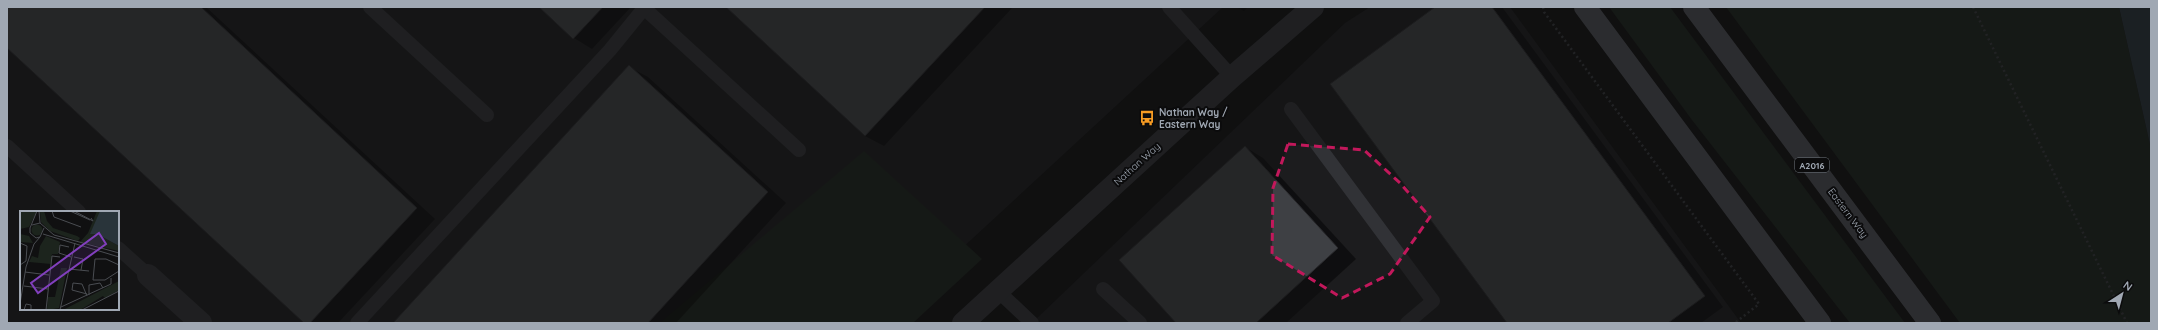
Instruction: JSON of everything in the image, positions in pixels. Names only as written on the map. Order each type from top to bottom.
[{"type":"main road","points":[[1585,7],[1820,323]]},
{"type":"main road","name":"Eastern Way","points":[[1694,7],[1930,323]]},
{"type":"street","name":"Nathan Way","points":[[963,323],[1232,77],[1313,7]]},
{"type":"street","points":[[148,275],[201,323]]},
{"type":"lane","points":[[370,7],[487,114]]},
{"type":"lane","points":[[357,323],[610,50],[644,7],[798,150]]},
{"type":"lane","points":[[1169,7],[1232,77]]},
{"type":"lane","points":[[1291,109],[1433,300],[1407,323]]},
{"type":"lane","points":[[7,146],[78,211]]},
{"type":"lane","points":[[119,249],[148,275]]},
{"type":"lane","points":[[1103,290],[1140,323]]},
{"type":"lane","points":[[998,291],[1032,323]]},
{"type":"path","points":[[1543,7],[1549,18],[1759,304],[1734,323]]},
{"type":"path","points":[[1973,7],[2127,323]]},
{"type":"highlighted area","points":[[1288,144],[1364,150],[1400,183],[1430,217],[1390,274],[1342,298],[1272,255],[1273,188]]},
{"type":"shaded area","points":[[7,7],[1223,7],[881,323],[7,323]]},
{"type":"shaded area","points":[[1370,7],[1510,7],[1741,323],[1032,323],[1345,23]]},
{"type":"shaded area","points":[[1609,7],[1670,7],[1905,323],[1850,323],[1692,120]]},
{"type":"shaded area","points":[[1726,7],[2119,7],[2151,149],[2151,323],[1960,323]]},
{"type":"shaded area","points":[[2119,7],[2151,7],[2151,149]]},
{"type":"shaded area","points":[[864,151],[982,259],[913,323],[660,323]]},
{"type":"building","points":[[7,7],[201,7],[417,208],[310,323],[304,323],[7,48]]},
{"type":"building","points":[[539,7],[603,7],[573,39]]},
{"type":"building","points":[[726,7],[985,7],[865,136]]},
{"type":"building","points":[[1435,7],[1492,7],[1705,296],[1668,323],[1507,323],[1330,84]]},
{"type":"building","points":[[629,65],[768,192],[648,323],[393,323]]},
{"type":"building","points":[[1245,146],[1338,248],[1256,323],[1176,323],[1119,260]]},
{"type":"place","name":"Nathan Way / Eastern Way","points":[[1147,118]]}]
